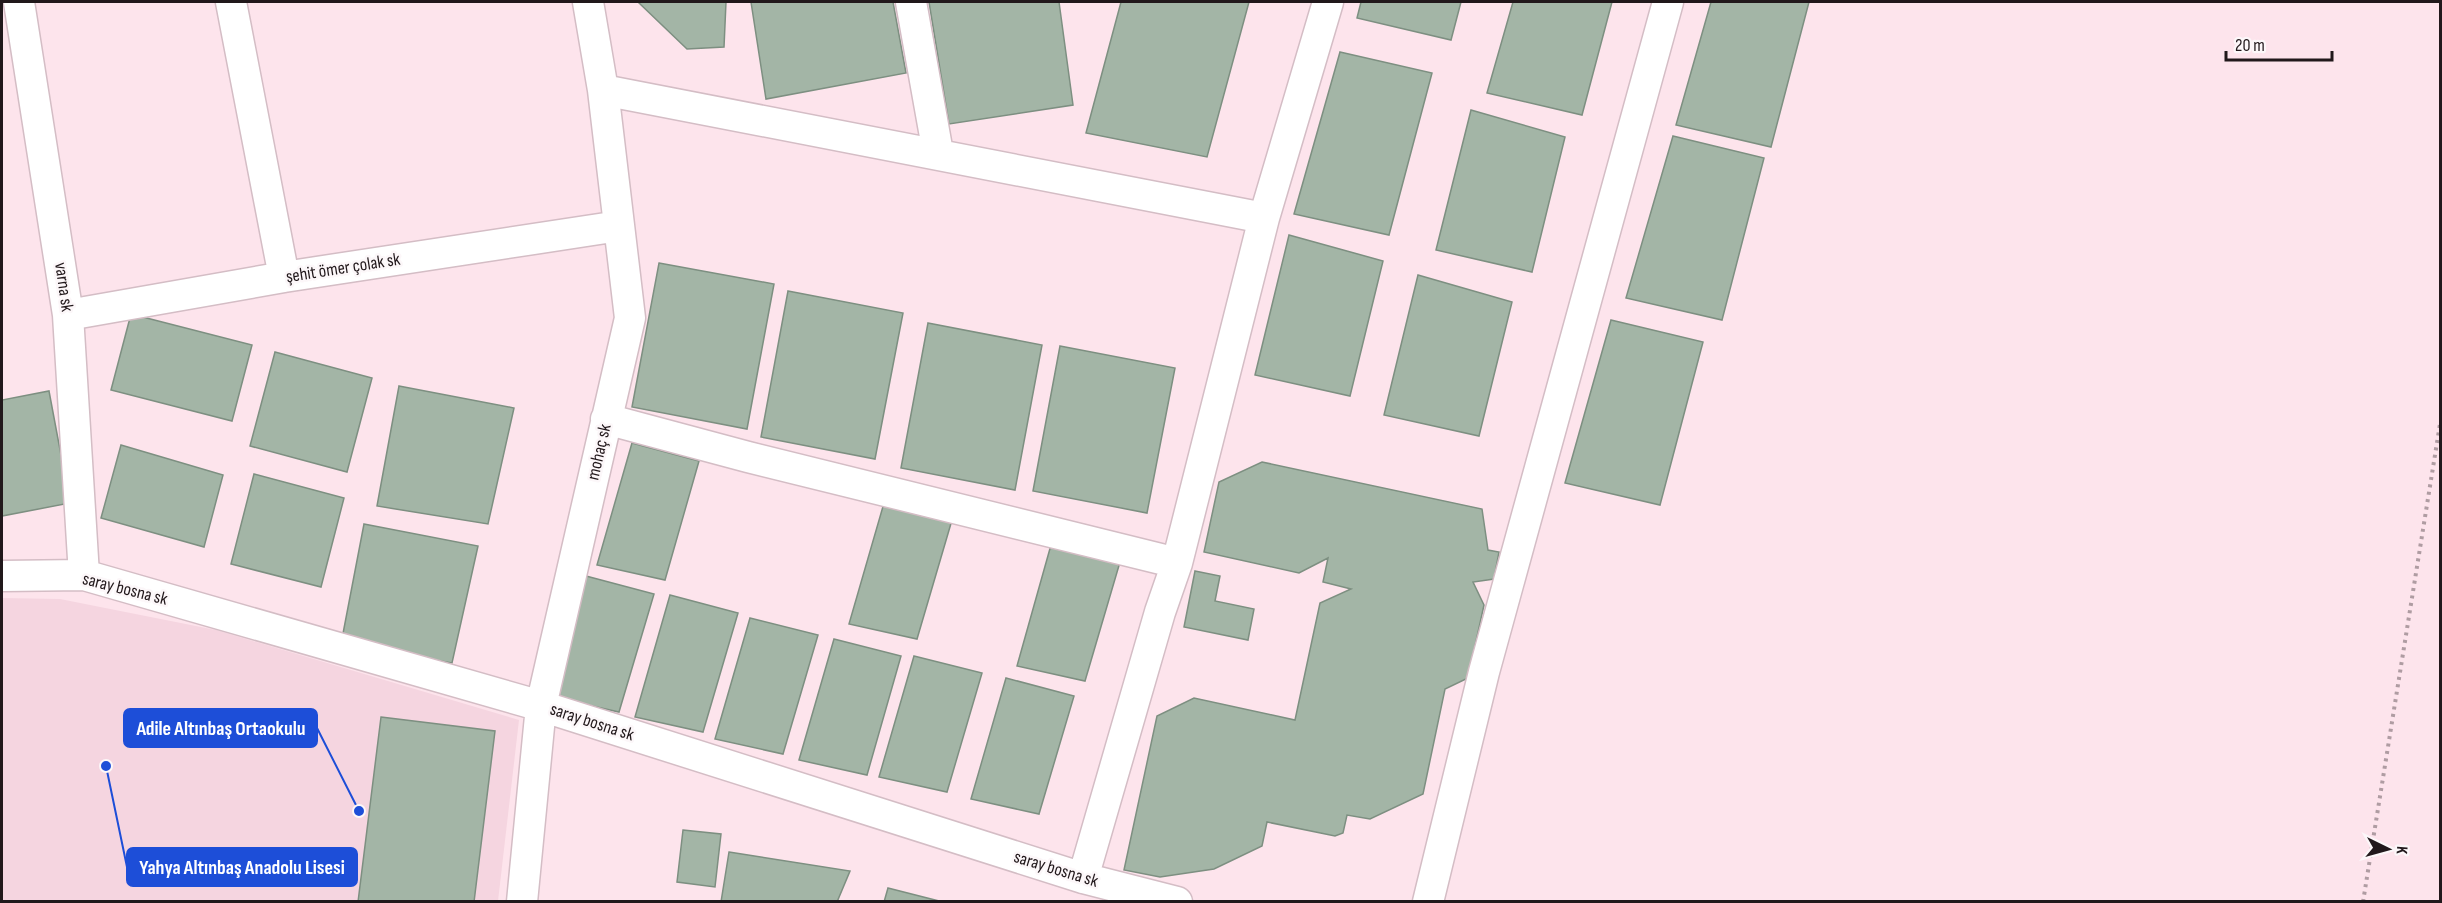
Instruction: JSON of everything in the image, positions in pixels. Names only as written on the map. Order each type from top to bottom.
[{"type":"street","name":"varna sk","points":[[19,2],[68,315],[84,575]]},
{"type":"street","points":[[231,2],[284,277]]},
{"type":"street","name":"mohaç sk","points":[[522,902],[541,706],[630,318],[603,90],[588,2]]},
{"type":"street","points":[[911,2],[938,153]]},
{"type":"street","points":[[1083,878],[1160,612],[1177,563],[1264,218],[1328,2]]},
{"type":"street","points":[[1428,902],[1484,672],[1668,2]]},
{"type":"street","points":[[603,90],[938,153],[1264,218]]},
{"type":"street","name":"şehit ömer çolak sk","points":[[68,315],[284,277],[619,226]]},
{"type":"street","points":[[606,419],[748,457],[1177,563]]},
{"type":"street","name":"saray bosna sk","points":[[2,576],[84,575],[541,706],[1083,878],[1177,902]]},
{"type":"path","points":[[2363,902],[2440,424]]},
{"type":"shaded area","points":[[2,598],[60,599],[216,630],[519,720],[498,901],[2,902]]},
{"type":"building","points":[[638,2],[726,2],[724,47],[687,49]]},
{"type":"building","points":[[751,2],[893,2],[906,73],[766,99]]},
{"type":"building","points":[[929,2],[1059,2],[1073,105],[949,124]]},
{"type":"building","points":[[1121,2],[1249,2],[1207,157],[1086,133]]},
{"type":"building","points":[[1361,2],[1461,2],[1451,40],[1357,18]]},
{"type":"building","points":[[1513,2],[1612,2],[1582,115],[1487,93]]},
{"type":"building","points":[[1711,2],[1809,2],[1771,147],[1676,125]]},
{"type":"building","points":[[1340,52],[1432,73],[1389,235],[1294,214]]},
{"type":"building","points":[[1471,110],[1565,137],[1532,272],[1436,250]]},
{"type":"building","points":[[1673,136],[1764,158],[1722,320],[1626,298]]},
{"type":"building","points":[[1289,235],[1383,261],[1350,396],[1255,375]]},
{"type":"building","points":[[659,263],[774,284],[747,429],[632,407]]},
{"type":"building","points":[[1418,275],[1512,302],[1479,436],[1384,415]]},
{"type":"building","points":[[788,291],[903,313],[875,459],[761,437]]},
{"type":"building","points":[[131,314],[252,345],[232,421],[111,390]]},
{"type":"building","points":[[1611,320],[1703,342],[1660,505],[1565,483]]},
{"type":"building","points":[[928,323],[1042,345],[1015,490],[901,468]]},
{"type":"building","points":[[1060,346],[1175,368],[1147,513],[1033,491]]},
{"type":"building","points":[[275,352],[372,378],[347,472],[250,446]]},
{"type":"building","points":[[399,386],[514,408],[488,524],[377,506]]},
{"type":"building","points":[[49,391],[70,503],[2,516],[2,400]]},
{"type":"building","points":[[632,443],[699,461],[665,580],[597,565]]},
{"type":"building","points":[[121,445],[223,475],[204,547],[101,518]]},
{"type":"building","points":[[1262,462],[1482,509],[1488,550],[1499,552],[1494,579],[1473,582],[1484,605],[1468,678],[1445,689],[1423,794],[1370,819],[1347,815],[1343,833],[1335,836],[1267,822],[1262,846],[1214,869],[1160,877],[1124,870],[1157,716],[1194,698],[1295,720],[1320,603],[1351,589],[1323,582],[1328,558],[1299,573],[1204,552],[1219,482]]},
{"type":"building","points":[[254,474],[344,498],[321,587],[231,564]]},
{"type":"building","points":[[884,503],[952,520],[917,639],[849,624]]},
{"type":"building","points":[[364,524],[478,546],[452,663],[341,644]]},
{"type":"building","points":[[1051,545],[1120,562],[1085,681],[1017,666]]},
{"type":"building","points":[[1195,571],[1220,576],[1215,601],[1254,609],[1248,640],[1184,627]]},
{"type":"building","points":[[586,576],[654,594],[619,712],[552,697]]},
{"type":"building","points":[[670,595],[738,613],[703,732],[635,717]]},
{"type":"building","points":[[750,618],[818,635],[783,754],[715,739]]},
{"type":"building","points":[[834,639],[901,656],[867,775],[799,760]]},
{"type":"building","points":[[914,656],[982,673],[947,792],[879,777]]},
{"type":"building","points":[[1006,678],[1074,696],[1039,814],[971,799]]},
{"type":"building","points":[[381,717],[495,731],[474,902],[358,902]]},
{"type":"building","points":[[683,830],[721,834],[715,887],[677,882]]},
{"type":"building","points":[[729,852],[850,871],[837,902],[721,902]]},
{"type":"building","points":[[888,888],[943,902],[884,902]]},
{"type":"place","name":"Yahya Altınbaş Anadolu Lisesi","points":[[106,766]]},
{"type":"place","name":"Adile Altınbaş Ortaokulu","points":[[359,811]]}]
